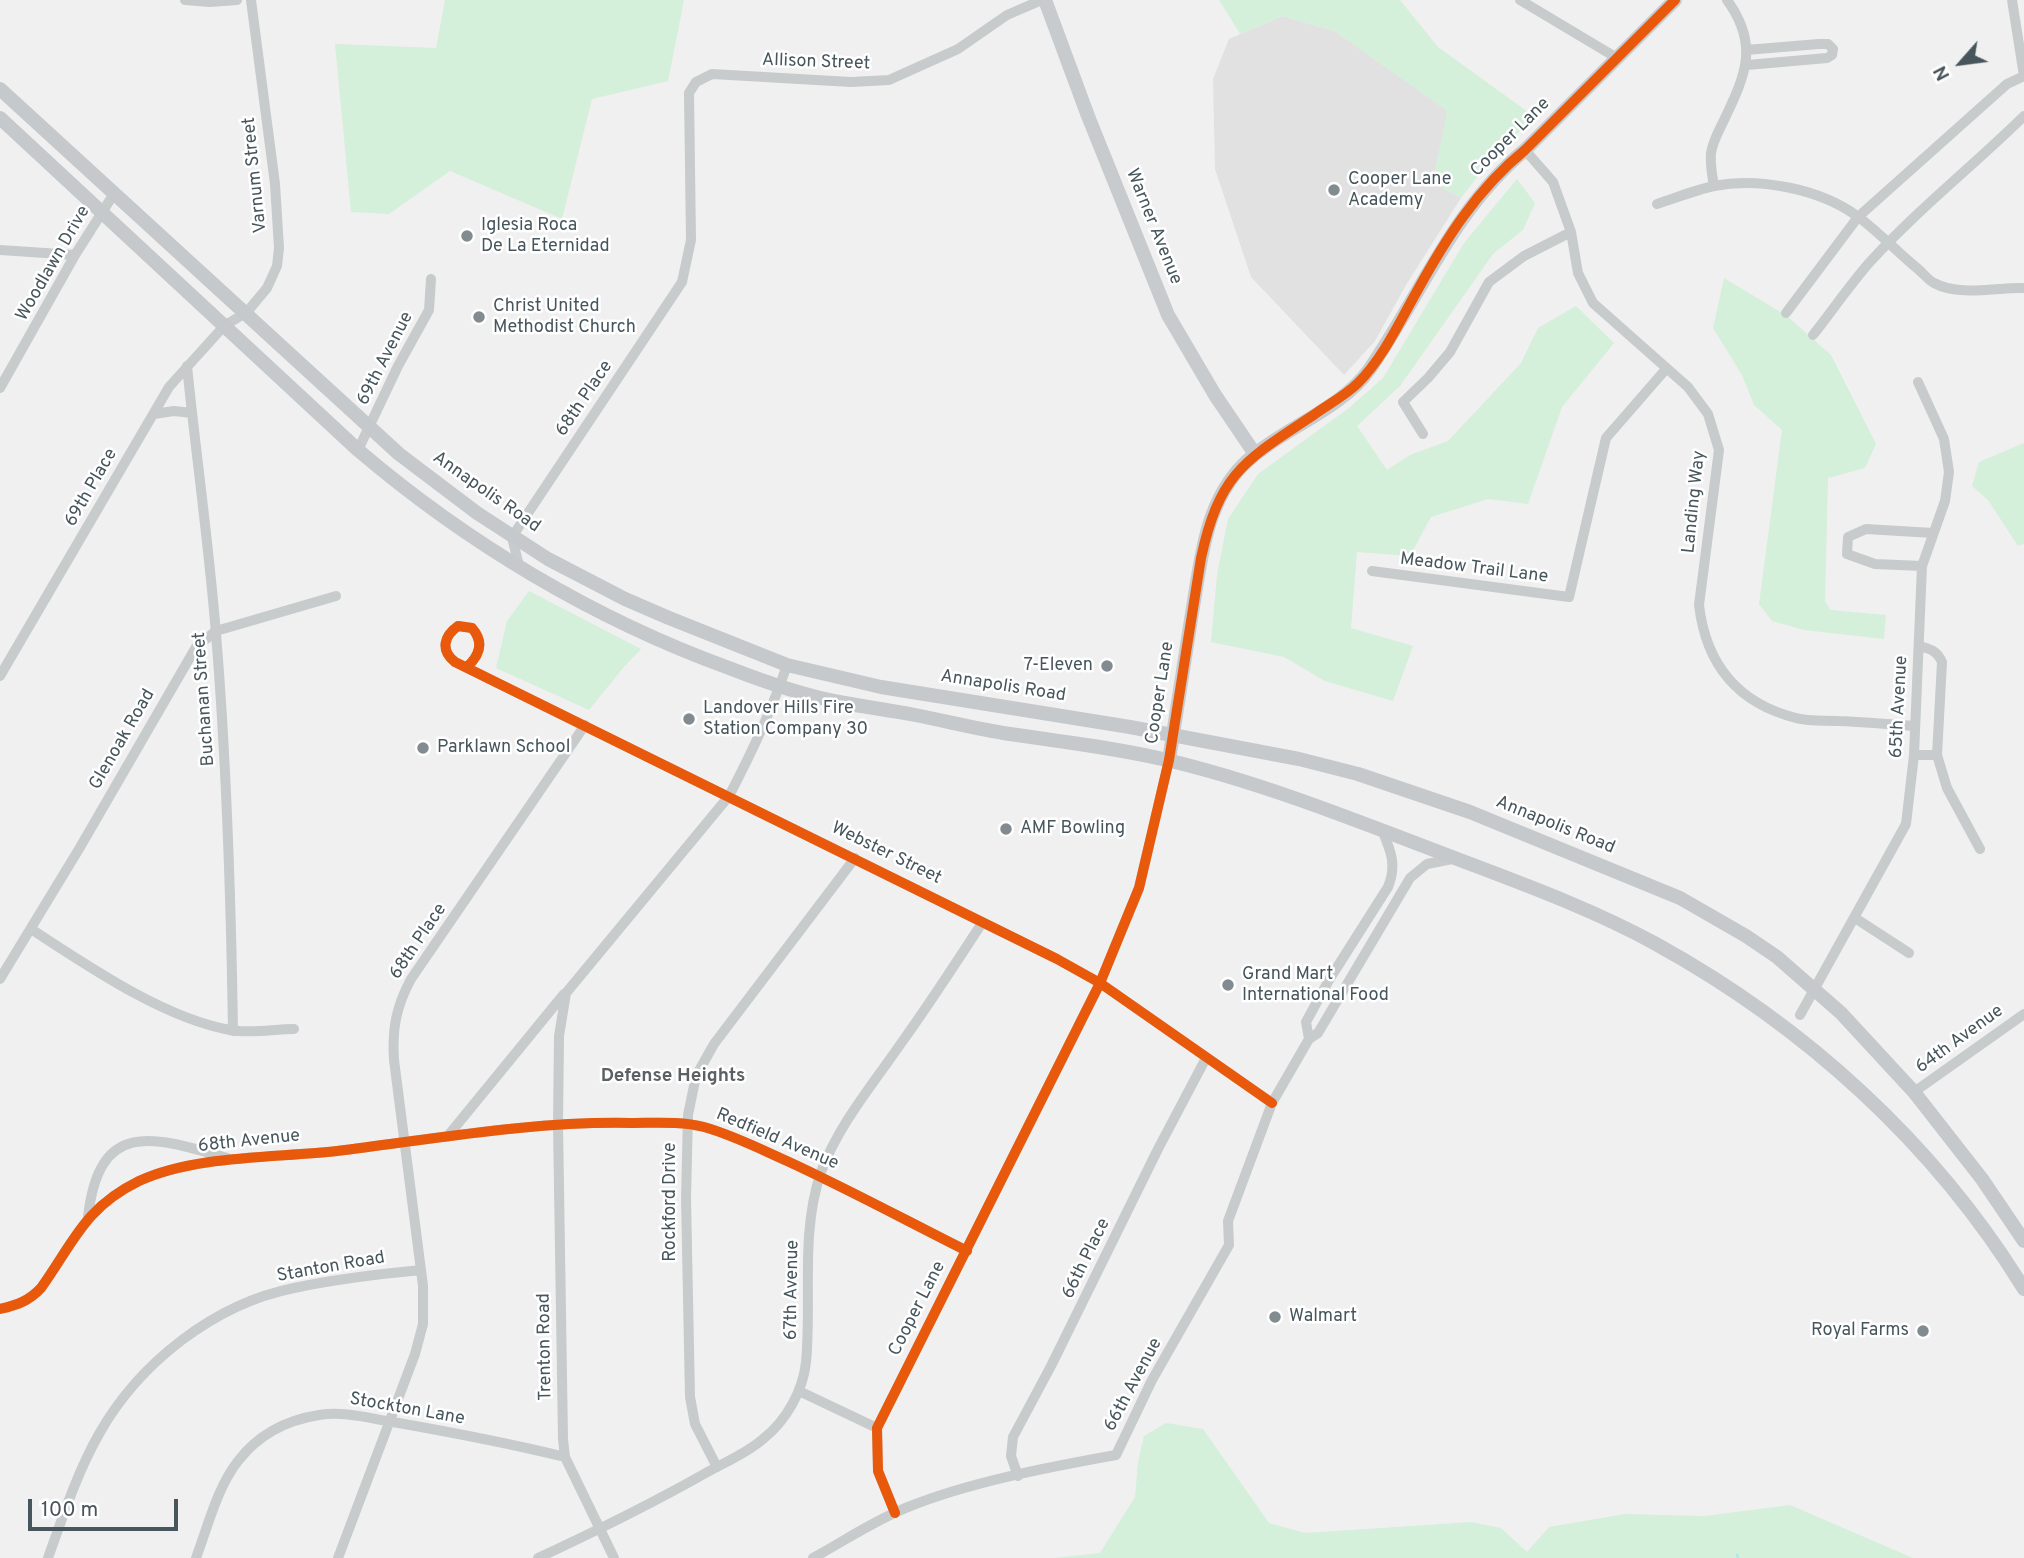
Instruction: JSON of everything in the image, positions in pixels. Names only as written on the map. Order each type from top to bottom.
[{"type":"main road","name":"Annapolis Road","points":[[0,89],[211,283],[247,312],[369,428],[438,484],[512,537],[548,559],[625,598],[717,639],[787,664],[885,688],[1130,727],[1358,774],[1520,832],[1680,898],[1777,957],[1815,989],[1870,1043],[1914,1092],[1982,1179],[2024,1241]]},
{"type":"main road","points":[[0,118],[358,450],[397,483],[519,566],[573,598],[691,654],[780,687],[839,702],[1013,734],[1103,746],[1168,760],[1265,787],[1499,874],[1656,944],[1733,992],[1796,1037],[1849,1080],[1913,1142],[1978,1219],[2024,1289]]},
{"type":"street","points":[[185,0],[237,0]]},
{"type":"street","name":"Varnum Street","points":[[224,326],[247,312],[272,278],[279,248],[275,184],[251,0]]},
{"type":"street","name":"Allison Street","points":[[695,82],[712,74],[828,81],[889,80],[958,49],[1007,15],[1044,0]]},
{"type":"street","name":"Warner Avenue","points":[[1044,0],[1087,116],[1168,315],[1215,395],[1255,454]]},
{"type":"street","points":[[1520,0],[1617,58]]},
{"type":"street","name":"Cooper Lane","points":[[895,1513],[878,1471],[877,1428],[1100,983],[1139,888],[1168,760],[1207,530],[1227,485],[1255,454],[1361,380],[1400,321],[1456,226],[1502,169],[1525,150],[1675,0]]},
{"type":"street","points":[[1714,186],[1711,168],[1715,139],[1747,65],[1740,23],[1727,0]]},
{"type":"street","points":[[1786,313],[1858,217],[2007,84],[2024,76],[2012,0]]},
{"type":"street","points":[[1746,50],[1819,44],[1828,44],[1833,49],[1832,55],[1827,58],[1747,65]]},
{"type":"street","name":"68th Place","points":[[512,537],[682,282],[691,240],[689,93],[695,82]]},
{"type":"street","points":[[1813,335],[1867,265],[1888,243],[1933,198],[2024,116]]},
{"type":"street","name":"Landing Way","points":[[1525,150],[1553,182],[1571,232],[1578,273],[1593,303],[1688,387],[1708,414],[1719,450],[1699,605],[1708,649],[1720,668],[1749,697],[1768,708],[1798,719],[1914,726]]},
{"type":"street","points":[[1657,204],[1714,186],[1754,184],[1797,190],[1840,206],[1858,217],[1934,283],[1954,290],[1970,291],[2024,288]]},
{"type":"street","name":"Woodlawn Drive","points":[[0,388],[75,255],[115,192]]},
{"type":"street","points":[[1423,434],[1403,402],[1450,352],[1489,282],[1524,256],[1571,232]]},
{"type":"street","points":[[0,250],[75,255]]},
{"type":"street","name":"69th Avenue","points":[[358,450],[398,366],[429,310],[431,279]]},
{"type":"street","name":"69th Place","points":[[0,677],[169,387],[224,326]]},
{"type":"street","name":"Buchanan Street","points":[[187,366],[216,631],[230,853],[233,1031]]},
{"type":"street","name":"Meadow Trail Lane","points":[[1372,571],[1569,597],[1606,438],[1665,369]]},
{"type":"street","name":"65th Avenue","points":[[1800,1015],[1906,824],[1914,755],[1922,566],[1945,501],[1949,472],[1944,439],[1918,383]]},
{"type":"street","points":[[154,414],[174,411],[192,413]]},
{"type":"street","points":[[1922,566],[1875,564],[1847,554],[1847,537],[1866,529],[1933,533]]},
{"type":"street","points":[[512,537],[519,566]]},
{"type":"street","name":"Glenoak Road","points":[[0,979],[188,658],[205,638],[216,631],[336,596]]},
{"type":"street","points":[[1919,646],[1938,653],[1941,663],[1937,755],[1947,788],[1980,849]]},
{"type":"street","points":[[447,1138],[729,796],[780,687],[787,664]]},
{"type":"street","name":"Webster Street","points":[[467,667],[855,858],[1100,983],[1272,1103]]},
{"type":"street","name":"68th Place","points":[[405,1142],[392,1037],[393,1022],[399,1004],[411,979],[585,726]]},
{"type":"street","points":[[1914,755],[1937,755]]},
{"type":"street","name":"66th Avenue","points":[[1309,1039],[1306,1022],[1388,887],[1393,874],[1393,860],[1382,830]]},
{"type":"street","name":"Rockford Drive","points":[[717,1467],[700,1436],[691,1412],[686,1212],[687,1124],[692,1091],[704,1059],[855,858]]},
{"type":"street","name":"66th Avenue","points":[[813,1558],[895,1513],[954,1492],[1116,1455],[1152,1380],[1228,1245],[1228,1221],[1272,1103],[1309,1039],[1318,1033],[1410,878],[1427,864],[1456,858]]},
{"type":"street","points":[[1855,918],[1909,953]]},
{"type":"street","name":"67th Avenue","points":[[538,1558],[600,1531],[717,1467],[763,1440],[784,1416],[799,1391],[804,1376],[808,1243],[820,1176],[845,1123],[982,923]]},
{"type":"street","points":[[31,929],[150,1000],[207,1025],[233,1031],[294,1028]]},
{"type":"street","points":[[558,1124],[559,1036],[566,993]]},
{"type":"street","name":"64th Avenue","points":[[1914,1092],[2024,1014]]},
{"type":"street","name":"66th Place","points":[[1018,1476],[1011,1456],[1013,1437],[1206,1058]]},
{"type":"street","name":"Redfield Avenue","points":[[558,1124],[687,1124],[723,1133],[820,1176],[967,1251]]},
{"type":"street","name":"68th Avenue","points":[[0,1309],[32,1298],[88,1217],[119,1193],[162,1172],[188,1166],[558,1124]]},
{"type":"street","name":"Trenton Road","points":[[558,1124],[565,1457],[614,1558]]},
{"type":"street","points":[[88,1217],[95,1177],[106,1157],[123,1145],[140,1141],[156,1142],[234,1161]]},
{"type":"street","points":[[338,1558],[421,1336],[422,1270],[405,1142]]},
{"type":"street","name":"Stanton Road","points":[[48,1558],[84,1464],[100,1433],[134,1387],[173,1346],[224,1315],[260,1298],[293,1288],[422,1270]]},
{"type":"street","points":[[799,1391],[877,1428]]},
{"type":"street","name":"Stockton Lane","points":[[196,1558],[228,1474],[247,1451],[271,1431],[297,1420],[320,1415],[352,1415],[565,1457]]},
{"type":"shaded area","name":"Cooper Lane Academy","points":[[1282,16],[1335,31],[1448,111],[1433,182],[1461,198],[1406,285],[1375,341],[1344,375],[1251,277],[1215,169],[1213,79],[1229,39]]},
{"type":"green space","points":[[445,0],[684,0],[668,81],[592,99],[562,219],[450,171],[389,214],[351,212],[335,44],[436,48]]},
{"type":"green space","points":[[1219,0],[1400,0],[1438,47],[1535,117],[1492,158],[1461,198],[1433,182],[1447,111],[1335,31],[1282,16],[1240,34]]},
{"type":"green space","points":[[1517,179],[1535,203],[1523,230],[1493,254],[1400,386],[1357,426],[1387,470],[1410,455],[1448,441],[1521,363],[1538,328],[1576,306],[1614,343],[1562,407],[1528,504],[1488,499],[1431,517],[1410,556],[1357,552],[1351,628],[1413,646],[1393,701],[1325,681],[1284,657],[1211,642],[1217,575],[1228,519],[1258,474],[1349,408],[1383,378],[1464,243]]},
{"type":"green space","points":[[1724,278],[1787,316],[1831,355],[1876,444],[1865,468],[1828,478],[1825,602],[1831,610],[1886,615],[1884,639],[1804,630],[1772,621],[1759,604],[1782,430],[1754,405],[1742,375],[1713,328]]},
{"type":"green space","points":[[2024,443],[2024,544],[2018,546],[1988,500],[1972,486],[1979,462]]},
{"type":"green space","points":[[529,591],[641,649],[589,710],[496,668],[507,621]]},
{"type":"green space","points":[[1166,1423],[1203,1429],[1269,1523],[1305,1533],[1471,1522],[1501,1528],[1527,1552],[1549,1527],[1625,1514],[1705,1516],[1790,1505],[1913,1558],[1054,1558],[1100,1553],[1135,1497],[1138,1462],[1144,1436]]},
{"type":"cycle path","points":[[895,1513],[878,1471],[877,1428],[1100,983],[1139,888],[1169,760],[1201,558],[1217,505],[1227,486],[1254,457],[1358,383],[1390,340],[1439,254],[1477,198],[1675,0]]},
{"type":"cycle path","points":[[467,667],[479,648],[478,638],[472,628],[458,626],[446,643],[447,653],[455,662],[1057,959],[1100,983],[1272,1103]]},
{"type":"cycle path","points":[[0,1309],[22,1302],[41,1288],[82,1227],[105,1203],[120,1191],[161,1173],[210,1162],[337,1151],[557,1125],[668,1123],[715,1130],[810,1172],[967,1251]]},
{"type":"place","name":"Cooper Lane Academy","points":[[1334,190]]},
{"type":"place","name":"Iglesia Roca De La Eternidad","points":[[467,236]]},
{"type":"place","name":"Christ United Methodist Church","points":[[479,317]]},
{"type":"place","name":"7-Eleven","points":[[1107,666]]},
{"type":"place","name":"Landover Hills Fire Station Company 30","points":[[689,719]]},
{"type":"place","name":"Parklawn School","points":[[423,748]]},
{"type":"place","name":"AMF Bowling","points":[[1006,829]]},
{"type":"place","name":"Grand Mart International Food","points":[[1228,985]]},
{"type":"place","name":"Walmart","points":[[1275,1317]]},
{"type":"place","name":"Royal Farms","points":[[1923,1331]]},
{"type":"district","name":"Defense Heights","points":[[673,1077]]}]
